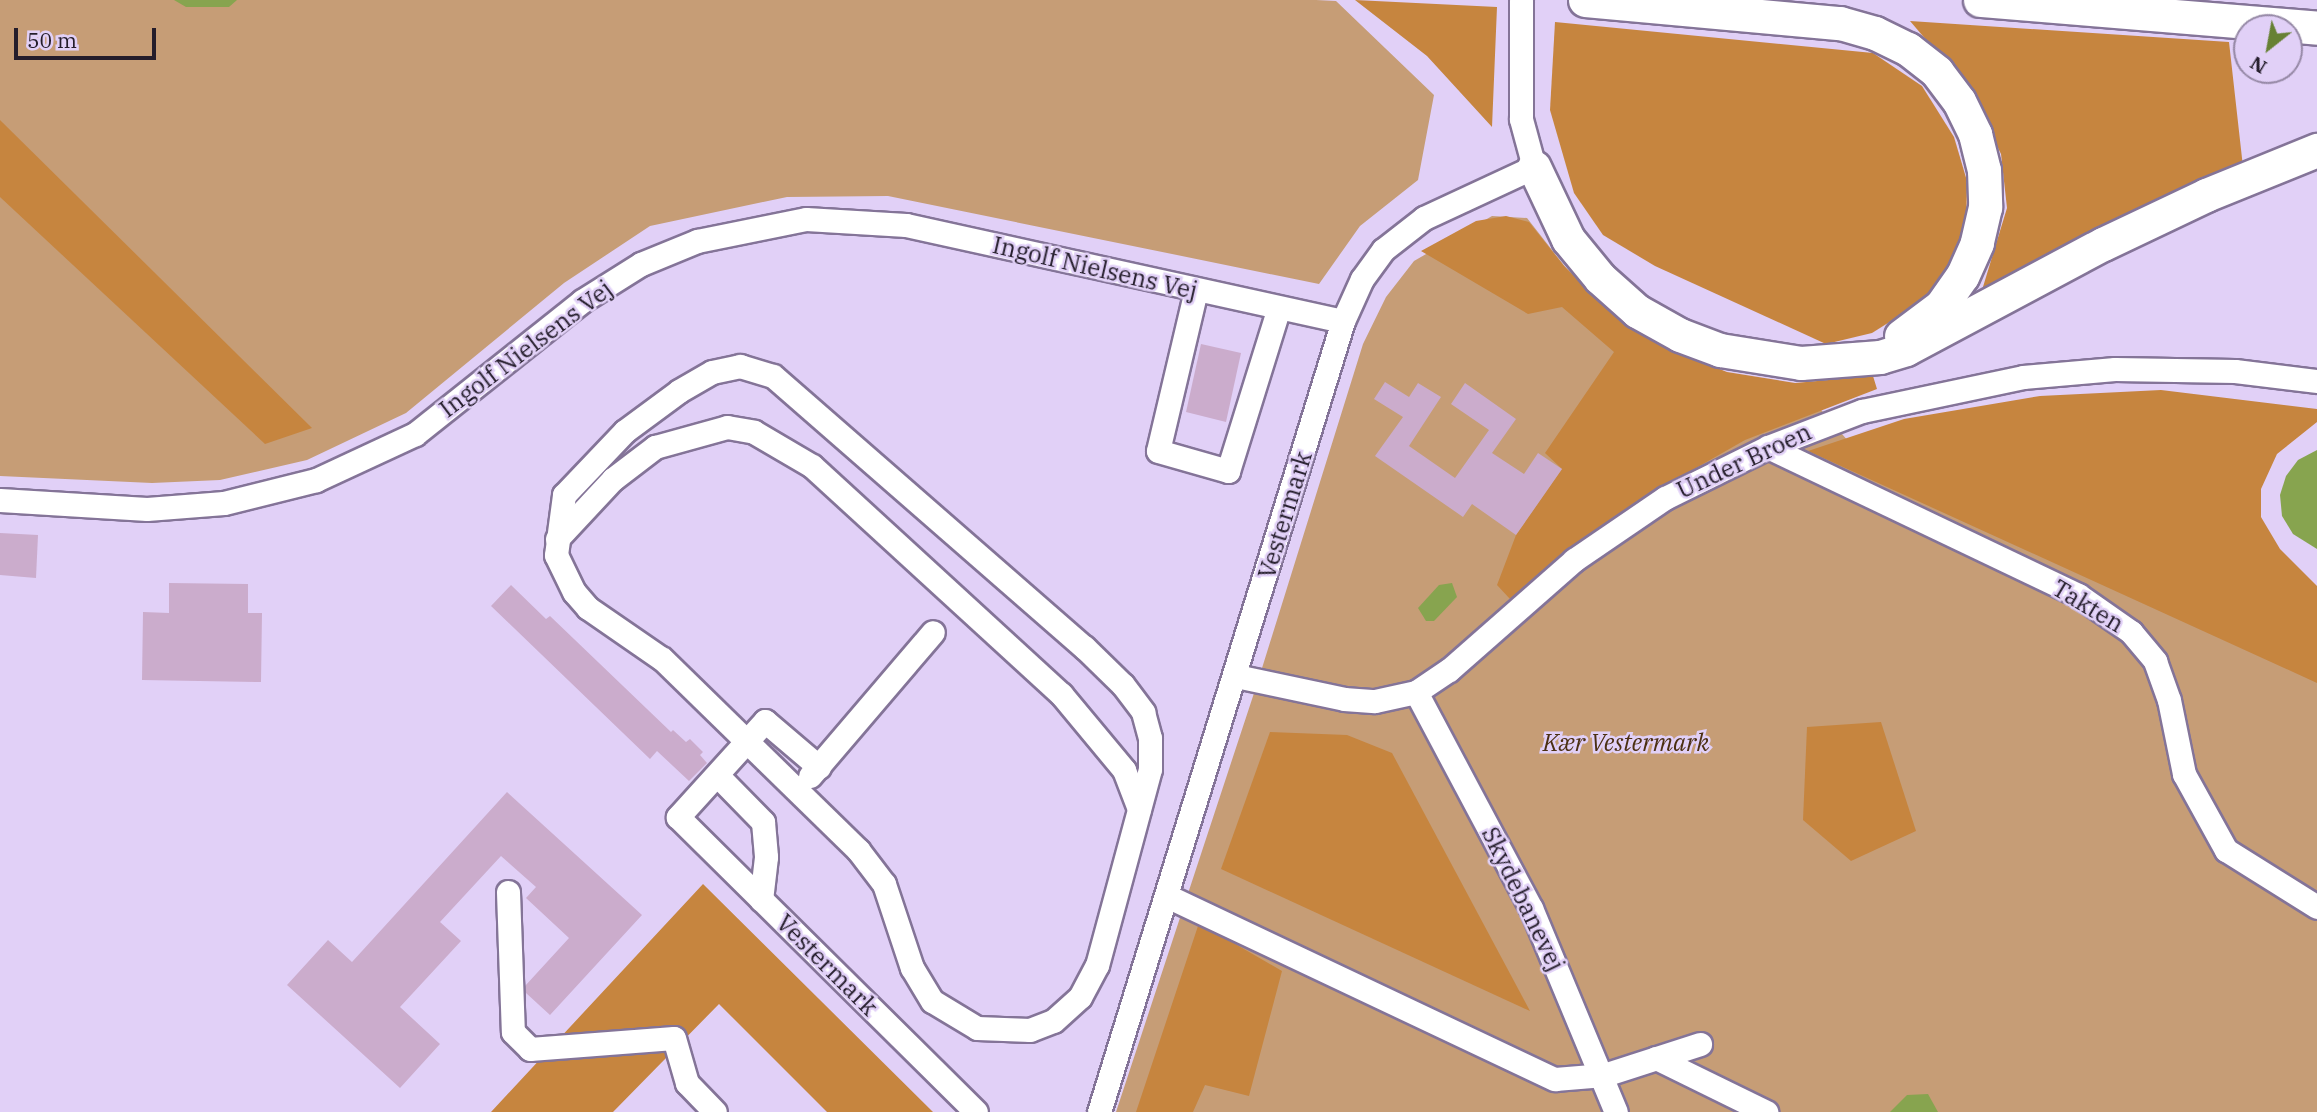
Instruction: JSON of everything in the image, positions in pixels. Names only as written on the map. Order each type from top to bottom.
[{"type":"highway","points":[[1585,0],[1840,23],[1875,33],[1908,49],[1937,72],[1959,101],[1975,134],[1984,170],[1984,207],[1977,243],[1962,276],[1941,306],[1913,330],[1881,348],[1841,360]]},
{"type":"highway","points":[[1980,0],[2317,28]]},
{"type":"highway","points":[[2022,2],[2129,2],[2317,12]]},
{"type":"highway","points":[[1534,167],[1568,239],[1600,278],[1637,311],[1680,335],[1720,350],[1801,363],[1841,360],[1906,349],[2103,244],[2206,195],[2317,150]]},
{"type":"street","points":[[1521,0],[1521,120],[1534,167]]},
{"type":"street","name":"Vestermark","points":[[1098,1112],[1236,676],[1343,321],[1362,279],[1383,250],[1424,218],[1534,167]]},
{"type":"street","name":"Ingolf Nielsens Vej","points":[[0,500],[147,509],[224,503],[316,480],[415,434],[582,301],[641,264],[697,241],[806,219],[906,225],[1278,310],[1343,321]]},
{"type":"street","points":[[1196,290],[1158,451],[1228,471],[1278,310]]},
{"type":"street","points":[[740,366],[773,376],[1123,685],[1143,712],[1150,738],[1150,769],[1097,965],[1080,997],[1054,1021],[1030,1030],[1000,1031],[977,1028],[932,1001],[912,968],[884,884],[858,850],[747,742],[662,659],[588,608],[574,592],[562,567],[557,539],[564,495],[625,431],[712,372],[740,366]]},
{"type":"street","name":"Under Broen","points":[[1236,676],[1344,699],[1375,701],[1416,692],[1449,670],[1574,560],[1665,498],[1768,447],[1863,411],[2023,377],[2115,369],[2235,370],[2317,382]]},
{"type":"street","points":[[557,539],[613,479],[655,447],[727,427],[754,432],[812,466],[1061,694],[1124,770],[1139,809]]},
{"type":"street","name":"Takten","points":[[1768,447],[2078,595],[2131,632],[2155,661],[2184,774],[2226,850],[2317,907]]},
{"type":"street","points":[[796,792],[933,632]]},
{"type":"street","name":"Skydebanevej","points":[[1416,692],[1531,908],[1604,1075],[1616,1112]]},
{"type":"street","points":[[761,900],[766,857],[764,822],[717,775],[765,720],[819,767]]},
{"type":"street","name":"Vestermark","points":[[717,775],[678,817],[976,1112]]},
{"type":"street","points":[[508,892],[513,1032],[530,1049],[674,1038],[687,1083],[715,1112]]},
{"type":"street","points":[[1167,896],[1555,1079],[1604,1075],[1700,1044]]},
{"type":"street","points":[[1656,1058],[1766,1112]]},
{"type":"green space","points":[[0,0],[1336,1],[1434,95],[1418,180],[1360,226],[1319,284],[888,196],[787,197],[650,226],[564,283],[406,413],[307,460],[220,480],[152,483],[0,476]]},
{"type":"green space","name":"Kær Vestermark","points":[[1492,216],[1527,218],[1588,296],[1630,333],[1739,379],[1803,389],[1868,464],[2317,673],[2317,1112],[1116,1112],[1258,681],[1363,344],[1386,297],[1414,261]]},
{"type":"shaded area","points":[[174,0],[237,0],[229,7],[186,7]]},
{"type":"shaded area","points":[[1355,0],[1497,7],[1492,127],[1427,56]]},
{"type":"shaded area","points":[[1910,21],[2229,42],[2243,167],[1979,300],[2007,208],[2001,154],[1969,90]]},
{"type":"shaded area","points":[[1555,22],[1873,53],[1922,86],[1954,137],[1967,181],[1966,239],[1931,296],[1872,333],[1826,344],[1655,266],[1603,235],[1574,193],[1550,110]]},
{"type":"shaded area","points":[[0,120],[312,428],[265,444],[0,197]]},
{"type":"shaded area","points":[[1506,216],[1529,222],[1564,266],[1617,316],[1662,346],[1727,372],[1795,383],[1873,376],[1877,389],[1745,440],[1661,488],[1510,599],[1497,585],[1516,535],[1562,469],[1545,453],[1614,352],[1562,307],[1528,314],[1421,251],[1476,221]]},
{"type":"shaded area","points":[[2161,390],[2317,409],[2317,422],[2277,454],[2261,489],[2261,517],[2280,549],[2317,586],[2317,683],[1808,451],[1904,419],[2040,396]]},
{"type":"shaded area","points":[[2317,450],[2317,549],[2293,534],[2282,516],[2280,495],[2286,476],[2298,460]]},
{"type":"shaded area","points":[[1452,583],[1457,597],[1434,621],[1426,621],[1418,608],[1439,585]]},
{"type":"shaded area","points":[[1881,722],[1916,831],[1851,861],[1803,820],[1807,727]]},
{"type":"shaded area","points":[[1270,732],[1347,735],[1392,753],[1530,1011],[1221,869]]},
{"type":"shaded area","points":[[703,884],[933,1112],[827,1112],[719,1004],[613,1112],[491,1112]]},
{"type":"shaded area","points":[[1199,923],[1282,971],[1249,1096],[1205,1085],[1193,1112],[1136,1112]]},
{"type":"shaded area","points":[[1928,1094],[1938,1112],[1890,1112],[1907,1095]]},
{"type":"building","points":[[1201,344],[1241,353],[1226,422],[1186,412]]},
{"type":"building","points":[[1385,382],[1409,397],[1418,383],[1441,397],[1409,446],[1455,478],[1489,430],[1451,404],[1465,383],[1516,419],[1492,453],[1524,474],[1538,453],[1562,469],[1516,535],[1472,504],[1463,517],[1375,456],[1403,417],[1374,399]]},
{"type":"building","points":[[0,533],[38,535],[36,578],[0,575]]},
{"type":"building","points":[[169,583],[248,584],[248,613],[262,613],[261,682],[142,680],[143,612],[169,613]]},
{"type":"building","points":[[511,585],[546,619],[550,616],[671,732],[673,730],[686,742],[690,739],[703,752],[700,755],[707,763],[689,781],[657,751],[650,759],[491,606]]},
{"type":"building","points":[[507,792],[642,915],[550,1015],[526,993],[525,986],[569,938],[526,898],[536,887],[501,856],[440,922],[461,941],[400,1007],[440,1044],[400,1088],[287,985],[328,940],[352,962]]}]
